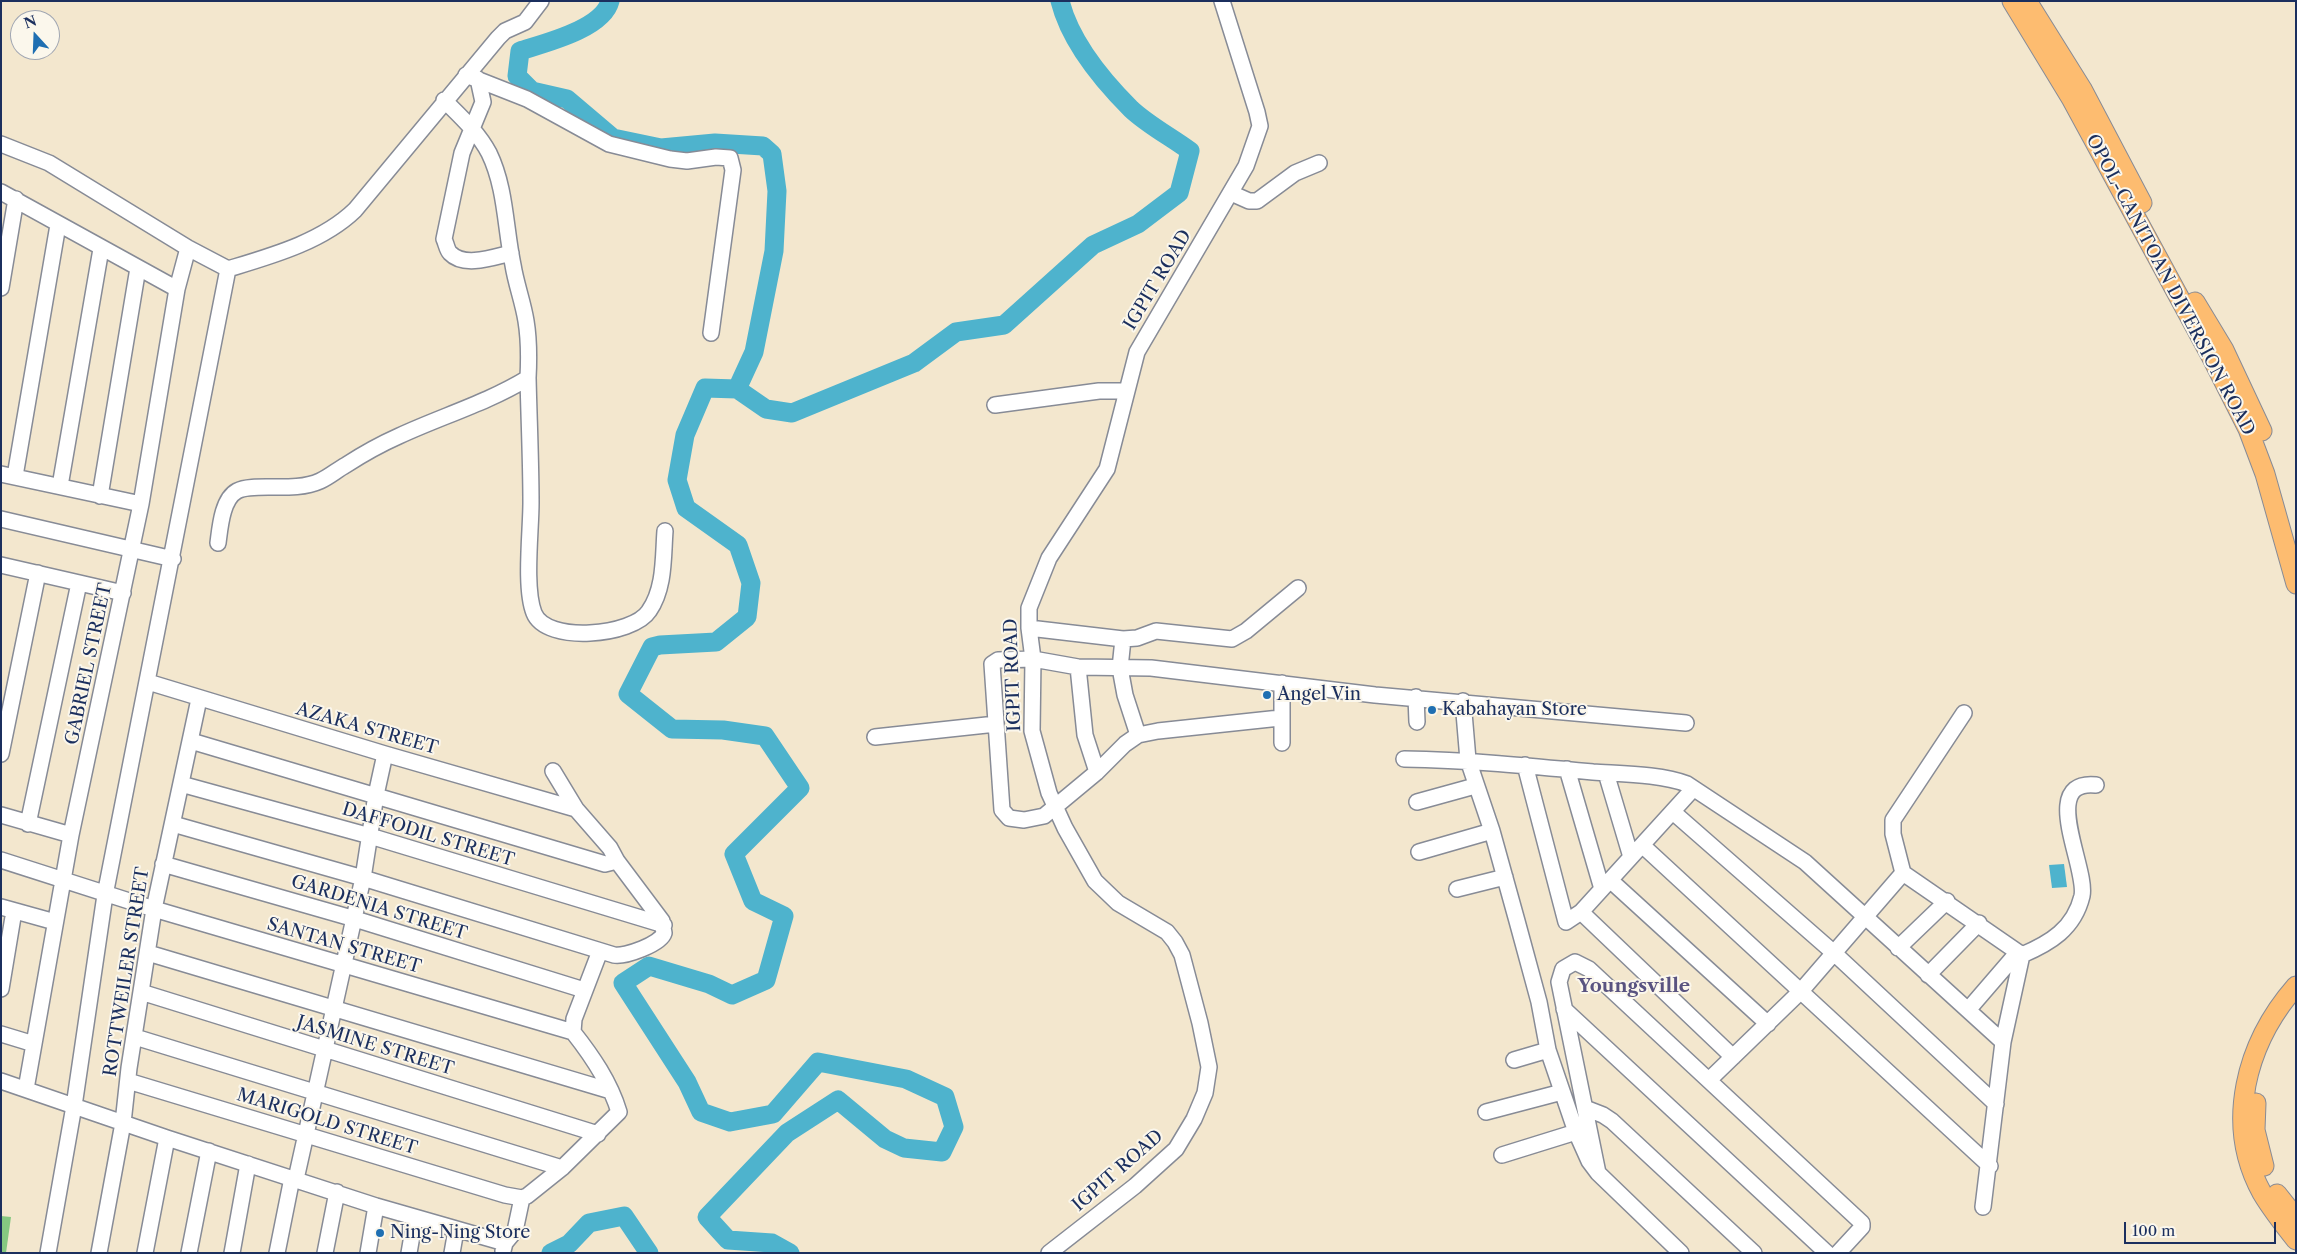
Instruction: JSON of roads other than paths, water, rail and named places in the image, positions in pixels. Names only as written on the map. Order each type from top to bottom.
[{"type":"main road","name":"OPOL-CANITOAN DIVERSION ROAD","points":[[2012,1],[2070,98],[2211,356],[2248,430],[2265,474],[2296,584]]},
{"type":"main road","name":"OPOL-CANITOAN DIVERSION ROAD","points":[[2027,1],[2082,89],[2192,297],[2224,350],[2265,439],[2296,542]]},
{"type":"main road","points":[[2296,986],[2278,1006],[2264,1031],[2246,1076],[2242,1133],[2250,1164],[2262,1192],[2276,1215],[2296,1240]]},
{"type":"main road","points":[[2296,1004],[2271,1043],[2261,1067],[2256,1094],[2255,1130],[2262,1160],[2272,1187],[2286,1208],[2296,1218]]},
{"type":"street","points":[[1,144],[49,163],[188,248],[228,269],[258,260],[330,230],[344,221],[360,205],[444,100],[472,77],[498,38],[505,31],[525,22],[541,1]]},
{"type":"street","name":"IGPIT ROAD","points":[[1049,1253],[1135,1186],[1176,1149],[1194,1120],[1205,1093],[1209,1067],[1186,972],[1175,942],[1167,932],[1118,903],[1095,881],[1055,808],[1032,731],[1032,659],[1029,608],[1046,565],[1106,469],[1125,392],[1140,347],[1231,193],[1253,152],[1260,126],[1222,1]]},
{"type":"street","points":[[472,77],[483,102],[462,154],[444,239],[448,252],[459,260],[481,260],[511,253]]},
{"type":"street","points":[[472,77],[527,99],[608,144],[670,160],[687,161],[716,157],[730,158],[733,170],[711,333]]},
{"type":"street","points":[[444,100],[484,144],[493,165],[504,204],[511,253],[526,321],[529,355],[530,587],[533,611],[537,620],[561,632],[611,631],[635,625],[649,612],[661,584],[665,530]]},
{"type":"street","points":[[1231,193],[1249,201],[1257,201],[1295,173],[1319,163]]},
{"type":"street","points":[[1,192],[177,290]]},
{"type":"street","points":[[1,288],[16,200]]},
{"type":"street","points":[[58,225],[8,475],[141,504]]},
{"type":"street","points":[[60,486],[101,248]]},
{"type":"street","name":"GABRIEL STREET","points":[[26,1089],[71,835],[141,504],[177,290],[188,248]]},
{"type":"street","points":[[100,496],[138,268]]},
{"type":"street","points":[[48,1253],[74,1106],[105,894],[173,559],[228,269]]},
{"type":"street","points":[[218,543],[221,522],[226,507],[237,491],[246,488],[294,488],[320,481],[384,443],[510,389],[528,378]]},
{"type":"street","points":[[995,405],[1099,391],[1125,392]]},
{"type":"street","points":[[1,519],[173,559]]},
{"type":"street","points":[[1,564],[123,593]]},
{"type":"street","points":[[1,754],[38,573]]},
{"type":"street","points":[[28,824],[79,583]]},
{"type":"street","points":[[1029,628],[1123,639],[1137,638],[1156,631],[1232,639],[1246,631],[1298,588]]},
{"type":"street","points":[[1123,639],[1120,668],[1125,695],[1138,735]]},
{"type":"street","points":[[1280,718],[1158,731],[1138,735],[1125,744],[1097,772],[1055,808],[1038,819],[1009,818],[1004,814],[992,664],[998,660],[1032,659],[1078,667],[1152,668],[1375,694],[1686,722]]},
{"type":"street","points":[[1078,667],[1085,736],[1097,772]]},
{"type":"street","name":"AZAKA STREET","points":[[148,682],[385,754],[576,809]]},
{"type":"street","points":[[1282,683],[1280,718],[1282,743]]},
{"type":"street","points":[[1416,697],[1417,722]]},
{"type":"street","name":"ROTTWEILER STREET","points":[[99,1253],[123,1123],[154,909],[200,699]]},
{"type":"street","points":[[1463,701],[1468,760],[1505,878],[1539,1002],[1548,1050],[1576,1132],[1589,1161],[1598,1173],[1681,1253]]},
{"type":"street","points":[[1964,713],[1893,820],[1894,834],[1903,873],[2020,953]]},
{"type":"street","points":[[875,737],[996,724]]},
{"type":"street","points":[[190,741],[605,864],[616,861]]},
{"type":"street","points":[[278,1253],[355,919],[376,795],[385,754]]},
{"type":"street","points":[[1404,759],[1468,760],[1679,781],[1693,788],[1792,852],[2003,1042]]},
{"type":"street","points":[[1525,765],[1564,920],[1569,921],[1582,912],[1693,788]]},
{"type":"street","points":[[1567,769],[1606,885],[1768,1024]]},
{"type":"street","points":[[173,824],[363,878],[620,956],[628,955],[663,937],[664,925],[616,861],[610,848],[576,809],[553,771]]},
{"type":"street","points":[[1606,773],[1631,857]]},
{"type":"street","name":"DAFFODIL STREET","points":[[181,784],[370,836],[664,925]]},
{"type":"street","points":[[1968,1010],[2020,953],[2058,936],[2066,929],[2082,895],[2076,847],[2066,817],[2067,804],[2070,794],[2078,787],[2096,785]]},
{"type":"street","points":[[1417,802],[1475,786]]},
{"type":"street","points":[[1673,812],[1834,953],[1996,1104]]},
{"type":"street","points":[[1,814],[28,824],[71,835]]},
{"type":"street","points":[[1419,852],[1492,832]]},
{"type":"street","points":[[1642,846],[1990,1166]]},
{"type":"street","name":"SANTAN STREET","points":[[1,860],[154,909],[573,1032]]},
{"type":"street","name":"GARDENIA STREET","points":[[163,864],[355,919],[584,990]]},
{"type":"street","points":[[1709,1080],[1801,991],[1903,873]]},
{"type":"street","points":[[1458,889],[1505,878]]},
{"type":"street","points":[[1898,948],[1947,902]]},
{"type":"street","points":[[1,989],[8,909],[55,922]]},
{"type":"street","points":[[1582,912],[1733,1057]]},
{"type":"street","points":[[1928,975],[1978,923]]},
{"type":"street","points":[[1,1080],[166,1138],[456,1230],[504,1248],[515,1231],[519,1198],[533,1194],[619,1112],[612,1091],[593,1057],[573,1032],[574,1019],[600,951]]},
{"type":"street","points":[[148,953],[612,1091]]},
{"type":"street","points":[[1983,1207],[1990,1166],[2003,1042],[2020,953]]},
{"type":"street","points":[[1598,1173],[1559,982],[1568,964],[1580,963],[1862,1223],[1862,1227],[1838,1253]]},
{"type":"street","name":"JASMINE STREET","points":[[141,992],[598,1134]]},
{"type":"street","points":[[1564,1009],[1827,1253]]},
{"type":"street","points":[[1,1034],[34,1044]]},
{"type":"street","points":[[135,1037],[562,1168]]},
{"type":"street","points":[[1514,1060],[1548,1050]]},
{"type":"street","name":"MARIGOLD STREET","points":[[128,1081],[305,1136],[519,1198]]},
{"type":"street","points":[[1486,1112],[1562,1092]]},
{"type":"street","points":[[1585,1108],[1612,1121],[1754,1253]]},
{"type":"street","points":[[1502,1155],[1576,1132]]},
{"type":"street","points":[[145,1253],[166,1138]]},
{"type":"street","points":[[189,1253],[209,1151]]},
{"type":"street","points":[[232,1253],[248,1164]]},
{"type":"street","points":[[325,1253],[337,1192]]},
{"type":"street","points":[[368,1253],[376,1206]]},
{"type":"street","points":[[409,1253],[415,1218]]},
{"type":"street","points":[[452,1253],[456,1230]]},
{"type":"water","points":[[2064,864],[2067,887],[2052,888],[2049,865]]},
{"type":"waterway","points":[[610,1],[605,11],[585,27],[572,34],[520,51],[517,76],[532,91],[567,99],[613,138],[661,148],[715,143],[763,146],[772,154],[777,191],[774,251],[754,352],[737,389]]},
{"type":"waterway","points":[[790,1253],[772,1243],[728,1240],[707,1217],[787,1133],[838,1100],[885,1139],[904,1148],[942,1152],[954,1127],[945,1097],[906,1079],[818,1062],[773,1114],[730,1122],[701,1112],[687,1082],[623,983],[649,966],[709,984],[732,995],[766,980],[784,916],[753,901],[734,854],[800,788],[765,736],[723,730],[672,729],[628,694],[652,647],[716,642],[747,617],[751,583],[738,545],[686,508],[677,480],[685,435],[705,388],[737,389],[766,409],[792,413],[914,363],[956,332],[1004,325],[1093,245],[1138,224],[1179,193],[1190,151],[1138,115],[1109,86],[1079,45],[1071,31],[1060,1]]},
{"type":"waterway","points":[[551,1253],[569,1244],[589,1223],[624,1216],[649,1253]]},
{"type":"place","name":"Angel Vin","points":[[1267,695]]},
{"type":"place","name":"Kabahayan Store","points":[[1432,710]]},
{"type":"place","name":"Ning-Ning Store","points":[[380,1233]]},
{"type":"district","name":"Youngsville","points":[[1634,987]]}]
